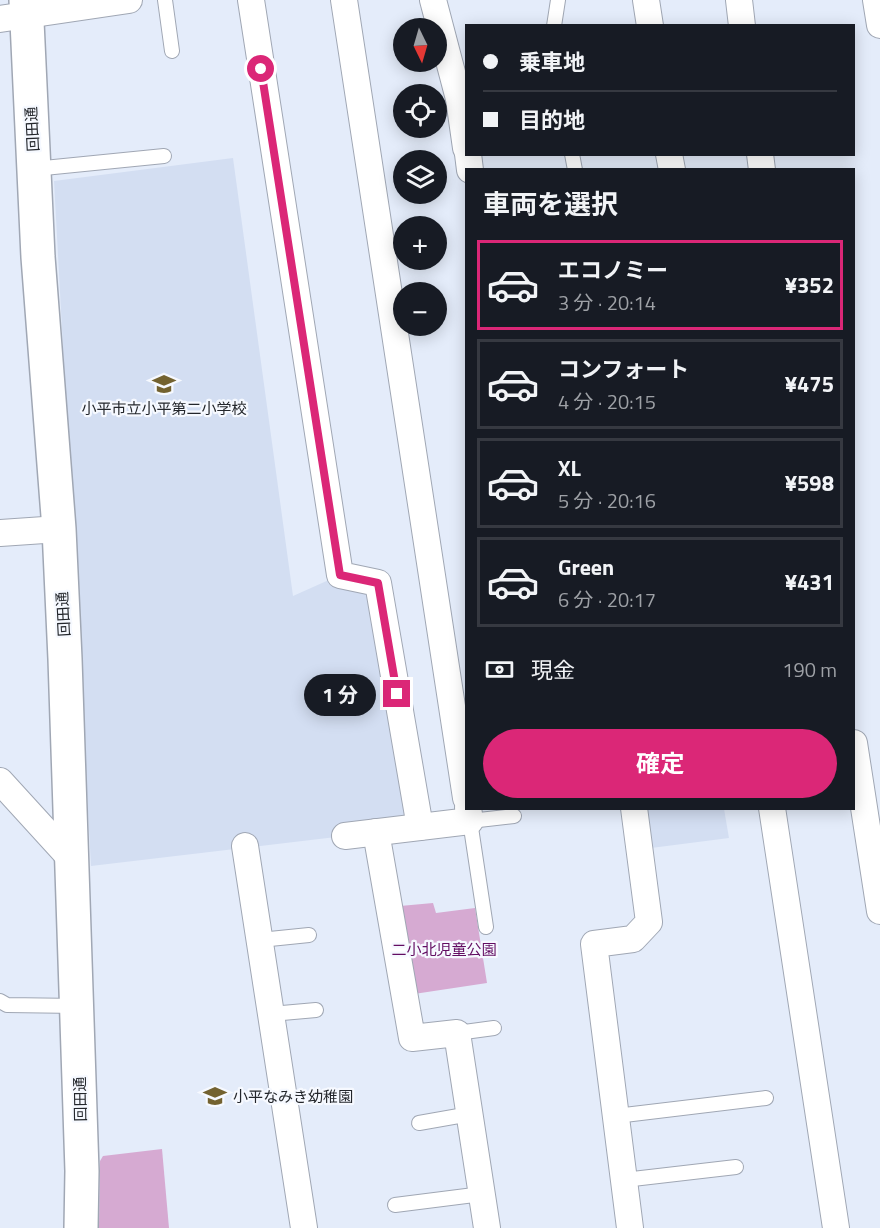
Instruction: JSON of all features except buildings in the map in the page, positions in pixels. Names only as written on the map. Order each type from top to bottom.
[{"type":"street","points":[[18,12],[129,0]]},
{"type":"street","points":[[251,0],[340,575],[378,583],[420,827]]},
{"type":"street","points":[[344,0],[341,47],[465,791]]},
{"type":"street","points":[[433,0],[459,99],[465,141]]},
{"type":"street","points":[[646,0],[650,24]]},
{"type":"street","points":[[739,0],[742,24]]},
{"type":"street","name":"回田通","points":[[18,12],[34,169],[38,257],[58,529],[74,861],[81,1228]]},
{"type":"street","points":[[0,533],[58,529]]},
{"type":"street","points":[[855,749],[880,911]]},
{"type":"street","points":[[0,781],[74,861]]},
{"type":"street","points":[[345,836],[420,827],[465,810]]},
{"type":"street","points":[[630,1228],[594,944],[633,939],[649,922],[634,810]]},
{"type":"street","points":[[772,810],[836,1228]]},
{"type":"street","points":[[376,832],[412,1038],[457,1033],[487,1228]]},
{"type":"street","points":[[245,846],[304,1228]]},
{"type":"lane","points":[[165,0],[172,51]]},
{"type":"lane","points":[[554,24],[558,0]]},
{"type":"lane","points":[[34,169],[164,156]]},
{"type":"lane","points":[[468,810],[486,927]]},
{"type":"lane","points":[[475,810],[514,816]]},
{"type":"lane","points":[[260,940],[309,935]]},
{"type":"lane","points":[[0,1001],[7,1005],[78,1006]]},
{"type":"lane","points":[[271,1014],[316,1010]]},
{"type":"lane","points":[[457,1033],[494,1028]]},
{"type":"lane","points":[[616,1116],[766,1098]]},
{"type":"lane","points":[[419,1124],[470,1114]]},
{"type":"lane","points":[[624,1180],[736,1167]]},
{"type":"lane","points":[[395,1204],[482,1194]]},
{"type":"shaded area","name":"小平市立小平第二小学校","points":[[233,158],[293,596],[340,575],[378,583],[420,827],[91,866],[54,181]]},
{"type":"shaded area","points":[[647,810],[724,810],[729,838],[651,848]]},
{"type":"green space","name":"二小北児童公園","points":[[433,903],[436,913],[475,908],[487,983],[414,994],[400,906]]},
{"type":"green space","points":[[162,1149],[169,1228],[99,1228],[100,1161],[103,1156]]},
{"type":"place","name":"小平市立小平第二小学校","points":[[164,384]]},
{"type":"place","name":"小平なみき幼稚園","points":[[215,1096]]},
{"type":"route","points":[[261,69],[340,575],[378,583],[397,694]]}]
